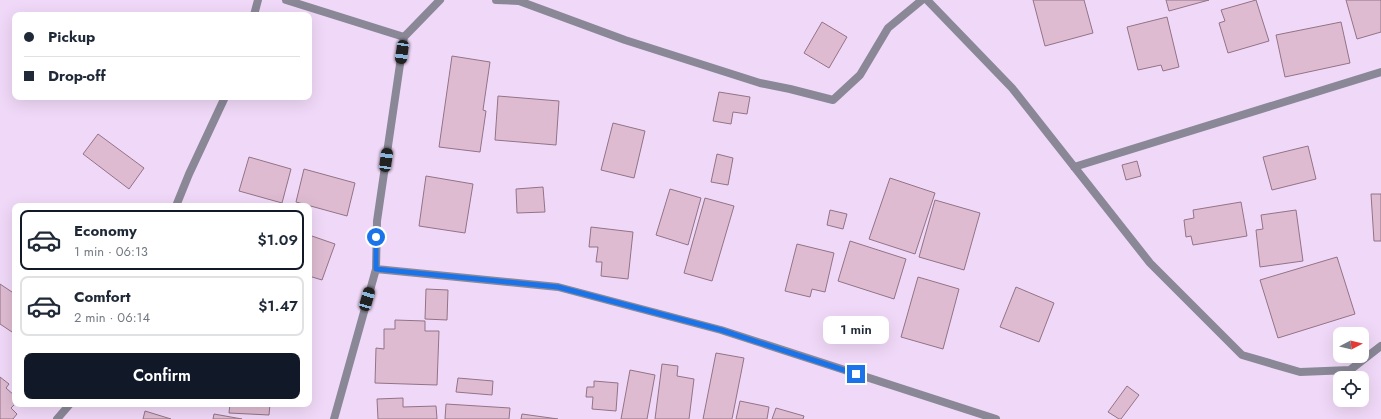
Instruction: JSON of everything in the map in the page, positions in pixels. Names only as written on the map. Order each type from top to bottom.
[{"type":"street","points":[[255,12],[258,0]]},
{"type":"street","points":[[286,0],[404,37]]},
{"type":"street","points":[[334,419],[376,269],[377,221],[404,37],[440,0]]},
{"type":"street","points":[[496,0],[519,1],[625,40],[760,83],[833,100],[860,75],[888,28],[922,0]]},
{"type":"street","points":[[927,0],[1012,88],[1150,263],[1242,355],[1300,372],[1350,370],[1381,346]]},
{"type":"street","points":[[1074,167],[1381,72]]},
{"type":"street","points":[[177,203],[224,100]]},
{"type":"street","points":[[376,269],[558,287],[721,330],[996,419]]},
{"type":"street","points":[[57,419],[67,407]]},
{"type":"building","points":[[1033,0],[1084,0],[1093,33],[1045,46]]},
{"type":"building","points":[[1166,0],[1209,0],[1169,11]]},
{"type":"building","points":[[1256,0],[1269,41],[1228,53],[1219,23],[1225,21],[1221,10]]},
{"type":"building","points":[[1346,0],[1381,0],[1381,32],[1357,39]]},
{"type":"building","points":[[1167,17],[1179,67],[1163,71],[1161,65],[1138,70],[1127,27]]},
{"type":"building","points":[[822,22],[847,37],[829,68],[804,53]]},
{"type":"building","points":[[1341,22],[1350,63],[1285,77],[1276,35]]},
{"type":"building","points":[[452,56],[490,62],[483,110],[486,111],[480,152],[439,147]]},
{"type":"building","points":[[719,92],[750,97],[747,114],[733,112],[731,124],[713,121]]},
{"type":"building","points":[[498,96],[559,101],[556,145],[495,140]]},
{"type":"building","points":[[613,123],[645,131],[634,178],[601,170]]},
{"type":"building","points":[[98,134],[144,168],[129,189],[83,154]]},
{"type":"building","points":[[1308,146],[1316,179],[1272,190],[1263,157]]},
{"type":"building","points":[[717,154],[733,158],[728,185],[711,182]]},
{"type":"building","points":[[249,157],[291,169],[282,203],[239,191]]},
{"type":"building","points":[[1137,161],[1141,176],[1126,180],[1122,165]]},
{"type":"building","points":[[304,169],[355,183],[347,216],[312,206],[312,203],[296,202]]},
{"type":"building","points":[[426,176],[473,184],[465,233],[419,226]]},
{"type":"building","points":[[890,178],[935,193],[915,254],[869,239]]},
{"type":"building","points":[[543,187],[545,212],[517,213],[516,189]]},
{"type":"building","points":[[670,189],[701,198],[688,245],[656,235]]},
{"type":"building","points":[[1371,194],[1381,194],[1381,241],[1374,241]]},
{"type":"building","points":[[705,198],[734,206],[712,281],[684,273]]},
{"type":"building","points":[[935,200],[980,213],[964,270],[919,257]]},
{"type":"building","points":[[1241,202],[1247,236],[1193,245],[1191,236],[1186,237],[1184,220],[1194,218],[1193,210]]},
{"type":"building","points":[[830,210],[847,214],[843,229],[827,225]]},
{"type":"building","points":[[1296,210],[1303,261],[1260,267],[1256,230],[1263,229],[1261,215]]},
{"type":"building","points":[[591,227],[633,232],[628,279],[601,276],[602,262],[596,262],[598,247],[589,247]]},
{"type":"building","points":[[312,236],[335,244],[322,280],[312,277]]},
{"type":"building","points":[[850,241],[906,259],[894,299],[838,281]]},
{"type":"building","points":[[797,244],[834,253],[825,292],[812,289],[810,297],[785,291]]},
{"type":"building","points":[[1337,257],[1355,314],[1278,338],[1260,280]]},
{"type":"building","points":[[918,277],[959,289],[943,349],[901,337]]},
{"type":"building","points":[[0,284],[12,292],[12,332],[0,324]]},
{"type":"building","points":[[1016,287],[1054,303],[1039,342],[1000,327]]},
{"type":"building","points":[[426,289],[448,290],[447,320],[425,319]]},
{"type":"building","points":[[395,320],[425,321],[425,331],[439,331],[437,385],[375,383],[376,348],[384,349],[384,329],[395,329]]},
{"type":"building","points":[[716,353],[744,358],[732,419],[703,419]]},
{"type":"building","points":[[662,364],[678,366],[677,376],[694,379],[689,419],[655,419]]},
{"type":"building","points":[[630,370],[655,375],[647,419],[621,419]]},
{"type":"building","points":[[0,377],[9,384],[6,388],[12,393],[11,408],[17,414],[13,419],[0,419]]},
{"type":"building","points":[[458,378],[493,381],[492,395],[456,392]]},
{"type":"building","points":[[594,381],[618,383],[616,411],[592,409],[593,397],[586,397],[587,387],[594,387]]},
{"type":"building","points":[[1127,386],[1139,395],[1121,419],[1119,419],[1108,412]]},
{"type":"building","points":[[403,398],[403,407],[436,406],[437,419],[378,419],[377,399]]},
{"type":"building","points":[[740,401],[769,407],[767,419],[736,419]]},
{"type":"building","points":[[446,404],[510,408],[509,419],[445,419]]},
{"type":"building","points":[[230,407],[270,407],[269,415],[229,413]]},
{"type":"building","points":[[776,408],[804,416],[803,419],[772,419]]},
{"type":"building","points":[[145,411],[171,419],[143,419]]},
{"type":"building","points":[[214,414],[242,419],[213,419]]},
{"type":"building","points":[[522,414],[558,419],[521,419]]},
{"type":"route","points":[[376,237],[376,269],[558,287],[721,330],[856,374]]}]
